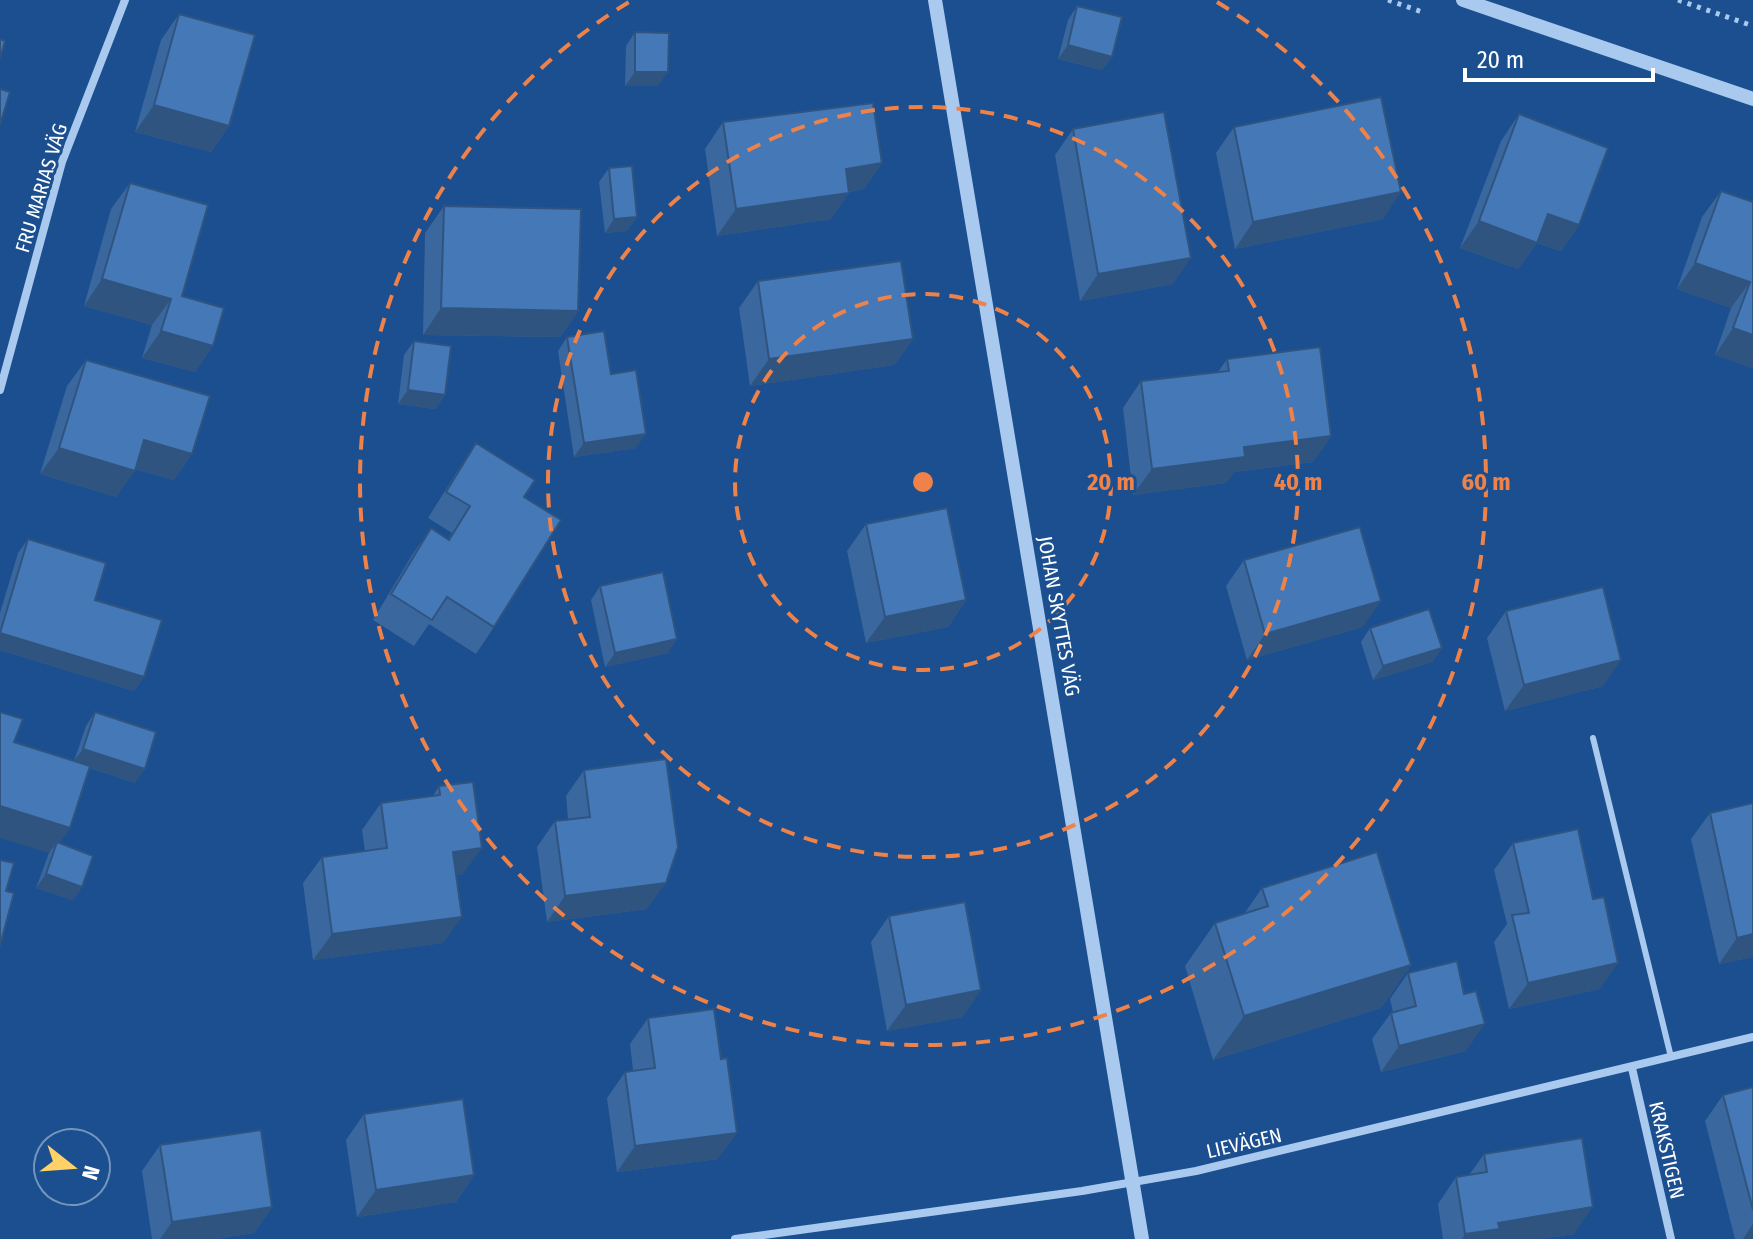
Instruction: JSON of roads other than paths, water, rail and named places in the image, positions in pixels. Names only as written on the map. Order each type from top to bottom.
[{"type":"street","name":"FRU MARIAS VÄG","points":[[0,390],[62,162],[125,0]]},
{"type":"street","name":"JOHAN SKYTTES VÄG","points":[[935,0],[1142,1239]]},
{"type":"street","points":[[1463,0],[1753,99]]},
{"type":"street","name":"LIEVÄGEN","points":[[735,1239],[1082,1191],[1196,1171],[1753,1037]]},
{"type":"street","name":"KRAKSTIGEN","points":[[1632,1068],[1671,1239]]},
{"type":"lane","points":[[1593,738],[1671,1057]]}]
